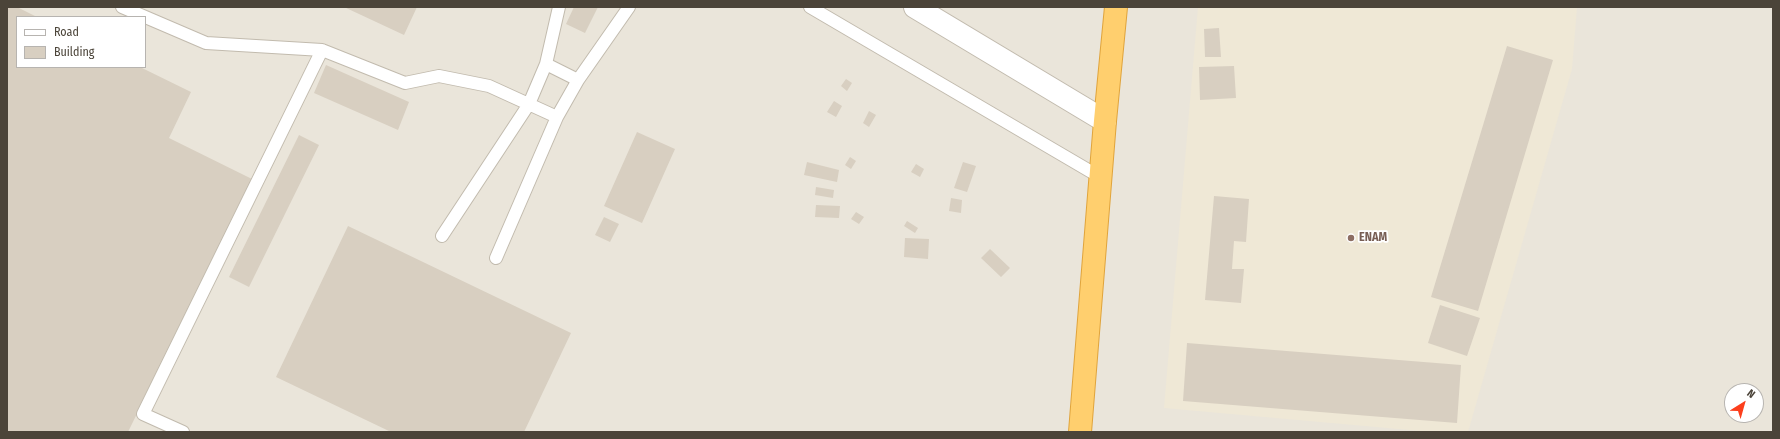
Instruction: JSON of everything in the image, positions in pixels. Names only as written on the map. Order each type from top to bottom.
[{"type":"highway","points":[[1080,432],[1100,177],[1116,7]]},
{"type":"street","points":[[915,7],[1105,121]]},
{"type":"lane","points":[[122,7],[143,16]]},
{"type":"lane","points":[[442,236],[529,104],[546,64],[559,7]]},
{"type":"lane","points":[[496,258],[557,117],[578,80],[629,7]]},
{"type":"lane","points":[[810,7],[1100,177]]},
{"type":"lane","points":[[146,17],[206,43],[322,50],[405,83],[439,76],[489,86],[557,117]]},
{"type":"lane","points":[[183,432],[143,414],[322,50]]},
{"type":"lane","points":[[546,64],[578,80]]},
{"type":"shaded area","points":[[7,7],[1773,7],[1773,432],[7,432]]},
{"type":"shaded area","name":"ENAM","points":[[1198,7],[1577,7],[1572,69],[1468,432],[1432,432],[1164,408]]},
{"type":"building","points":[[7,7],[17,7],[35,16],[16,16],[16,68],[142,68],[191,92],[169,138],[252,179],[128,432],[7,432]]},
{"type":"building","points":[[344,7],[417,7],[404,35]]},
{"type":"building","points":[[574,7],[598,7],[585,33],[566,24]]},
{"type":"building","points":[[1219,28],[1221,57],[1205,57],[1204,29]]},
{"type":"building","points":[[1507,46],[1553,60],[1478,311],[1431,297]]},
{"type":"building","points":[[326,65],[409,102],[398,130],[314,93]]},
{"type":"building","points":[[1234,66],[1236,98],[1200,100],[1199,67]]},
{"type":"building","points":[[846,79],[852,83],[847,91],[841,86]]},
{"type":"building","points":[[834,101],[842,106],[836,117],[827,112]]},
{"type":"building","points":[[869,111],[876,115],[869,127],[863,123]]},
{"type":"building","points":[[637,132],[675,149],[642,223],[604,206]]},
{"type":"building","points":[[299,135],[319,145],[249,287],[229,277]]},
{"type":"building","points":[[850,157],[856,161],[851,169],[845,165]]},
{"type":"building","points":[[807,162],[839,170],[837,182],[804,175]]},
{"type":"building","points":[[963,162],[976,166],[967,192],[954,188]]},
{"type":"building","points":[[916,164],[924,169],[920,177],[911,172]]},
{"type":"building","points":[[816,187],[834,190],[833,198],[815,195]]},
{"type":"building","points":[[1214,196],[1249,199],[1246,242],[1234,241],[1232,269],[1244,269],[1241,303],[1205,300]]},
{"type":"building","points":[[951,198],[962,200],[961,213],[949,211]]},
{"type":"building","points":[[816,205],[840,206],[839,218],[815,217]]},
{"type":"building","points":[[856,212],[864,217],[859,224],[851,219]]},
{"type":"building","points":[[604,217],[619,224],[610,242],[595,235]]},
{"type":"building","points":[[907,221],[918,228],[915,233],[904,226]]},
{"type":"building","points":[[348,226],[571,333],[524,432],[391,432],[276,377]]},
{"type":"building","points":[[905,238],[929,239],[928,259],[904,257]]},
{"type":"building","points":[[990,249],[1010,268],[1001,277],[981,258]]},
{"type":"building","points":[[1440,305],[1480,318],[1467,356],[1428,343]]},
{"type":"building","points":[[1187,343],[1461,365],[1457,423],[1183,401]]},
{"type":"place","name":"ENAM","points":[[1351,238]]}]
